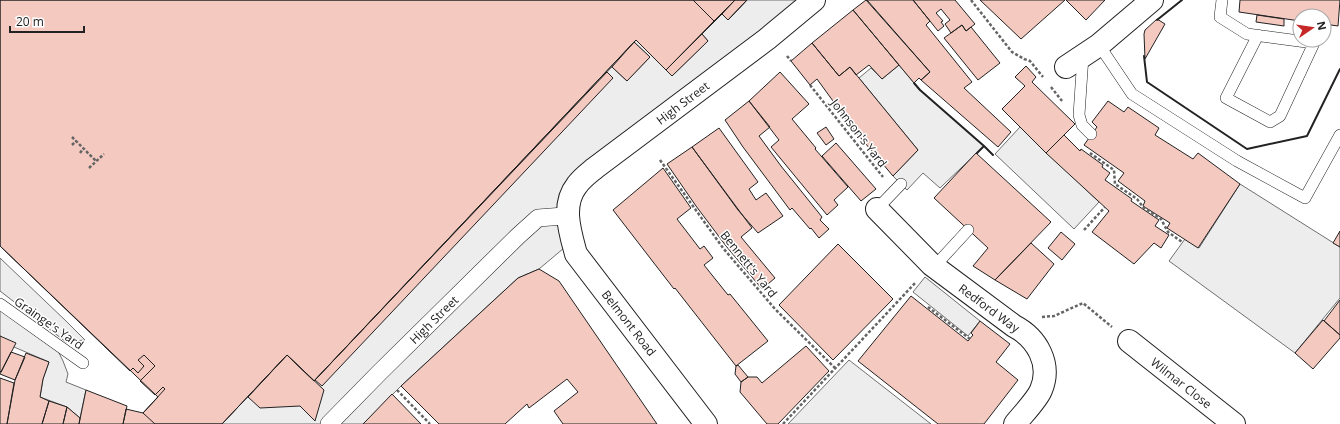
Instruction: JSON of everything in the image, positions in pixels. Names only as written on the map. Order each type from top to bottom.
[{"type":"street","name":"High Street","points":[[329,424],[518,236],[538,218],[566,215],[568,203],[573,190],[586,176],[767,39],[814,0]]},
{"type":"street","points":[[1083,56],[1152,0]]},
{"type":"street","name":"Redford Way","points":[[877,208],[933,266],[1032,338],[1040,351],[1045,368],[1044,380],[1041,391],[1015,424]]},
{"type":"street","name":"Belmont Road","points":[[566,215],[576,254],[706,424]]},
{"type":"street","name":"Wilmar Close","points":[[1129,341],[1234,424]]},
{"type":"lane","points":[[1222,0],[1220,16],[1247,34],[1258,35],[1314,43],[1280,116],[1270,122],[1226,98],[1258,35]]},
{"type":"lane","points":[[1083,56],[1079,115],[1082,125],[1091,134]]},
{"type":"lane","points":[[1083,56],[1132,94],[1236,162],[1305,198],[1340,135]]},
{"type":"lane","points":[[877,208],[898,188]]},
{"type":"lane","points":[[933,266],[968,230]]},
{"type":"lane","name":"Grainge's Yard","points":[[0,304],[84,362]]},
{"type":"path","points":[[971,0],[1012,52],[1030,61],[1046,80]]},
{"type":"path","points":[[787,56],[791,61]]},
{"type":"path","name":"Johnson's Yard","points":[[810,85],[898,188]]},
{"type":"path","points":[[72,137],[96,161]]},
{"type":"path","points":[[72,145],[76,141]]},
{"type":"path","points":[[80,153],[83,149]]},
{"type":"path","points":[[1084,149],[1114,170],[1114,184],[1137,199],[1143,207],[1161,219],[1168,232],[1182,242]]},
{"type":"path","points":[[89,168],[104,154]]},
{"type":"path","name":"Bennett's Yard","points":[[660,160],[723,248],[775,309],[836,369]]},
{"type":"path","points":[[1084,230],[1105,207]]},
{"type":"path","points":[[783,424],[933,266]]},
{"type":"path","points":[[1023,330],[1037,317],[1054,316],[1083,304],[1129,341]]},
{"type":"path","points":[[928,307],[970,339]]},
{"type":"path","points":[[397,390],[430,424]]},
{"type":"shaded area","points":[[747,0],[809,0],[585,173],[570,243],[539,269],[518,278],[401,386],[363,424],[222,424],[273,369],[0,76],[284,358],[314,381],[612,67],[627,81],[650,57],[634,42],[636,40],[672,76],[708,41],[702,34],[714,21],[722,14],[728,20]]},
{"type":"shaded area","points":[[899,65],[920,90],[984,146],[940,188],[923,173],[907,190],[893,176],[918,150],[859,78],[871,68],[882,79]]},
{"type":"shaded area","points":[[1020,127],[1099,202],[1074,229],[995,154]]},
{"type":"shaded area","points":[[1240,184],[1340,247],[1340,298],[1295,353],[1169,261],[1185,239],[1199,248]]},
{"type":"shaded area","points":[[0,258],[85,340],[66,342],[0,291]]},
{"type":"shaded area","points":[[925,277],[980,321],[968,336],[913,292]]},
{"type":"shaded area","points":[[0,310],[58,351],[68,374],[66,382],[86,390],[80,418],[67,407],[40,397],[43,379],[49,362],[14,347],[0,336]]},
{"type":"shaded area","points":[[849,360],[931,424],[788,424]]},
{"type":"building","points":[[0,0],[747,0],[728,20],[722,14],[666,70],[636,40],[314,381],[287,355],[222,424],[155,424],[143,413],[158,397],[0,246]]},
{"type":"building","points":[[0,0],[693,0],[714,21],[666,70],[636,40],[314,381],[287,355],[222,424],[123,424],[126,409],[143,413],[165,389],[163,387],[155,395],[140,381],[155,366],[144,355],[138,360],[144,366],[138,373],[133,368],[130,371],[0,246]]},
{"type":"building","points":[[693,0],[735,0],[714,21]]},
{"type":"building","points":[[735,0],[747,0],[728,20],[722,14]]},
{"type":"building","points":[[866,0],[930,72],[921,80],[919,78],[914,83],[853,10]]},
{"type":"building","points":[[867,0],[913,0],[930,21],[926,25],[972,82],[964,88],[1011,132],[998,147],[921,80],[930,72]]},
{"type":"building","points":[[913,0],[955,0],[975,24],[966,31],[962,25],[951,33],[945,24],[950,20],[941,9],[936,13],[943,21],[941,22],[944,26],[938,31]]},
{"type":"building","points":[[980,0],[1065,0],[1021,39]]},
{"type":"building","points":[[1066,0],[1105,0],[1086,20]]},
{"type":"building","points":[[1240,0],[1340,0],[1338,26],[1332,25],[1332,8],[1292,8],[1292,20],[1239,12]]},
{"type":"building","points":[[853,10],[899,65],[882,79],[869,65],[856,75],[850,67],[839,76],[812,43]]},
{"type":"building","points":[[1257,15],[1284,19],[1284,26],[1256,22]]},
{"type":"building","points":[[1157,19],[1165,24],[1145,59],[1145,30]]},
{"type":"building","points":[[962,25],[966,31],[971,27],[1000,63],[978,80],[944,38]]},
{"type":"building","points":[[702,34],[708,41],[672,76],[666,70]]},
{"type":"building","points":[[634,42],[650,57],[627,81],[612,67]]},
{"type":"building","points":[[812,43],[839,76],[850,67],[918,150],[893,176],[854,130],[817,79],[810,85],[791,61]]},
{"type":"building","points":[[1026,66],[1036,77],[1032,82],[1075,124],[1046,153],[1002,109],[1025,86],[1015,77]]},
{"type":"building","points":[[607,72],[613,78],[322,386],[315,380]]},
{"type":"building","points":[[780,72],[809,104],[792,119],[816,148],[815,149],[848,187],[834,200],[838,205],[827,215],[771,147],[779,140],[749,101]]},
{"type":"building","points":[[749,101],[770,127],[759,136],[822,217],[820,220],[829,229],[819,238],[792,208],[790,210],[743,147],[725,120]]},
{"type":"building","points":[[1108,101],[1124,112],[1128,107],[1159,128],[1155,135],[1193,159],[1198,153],[1240,184],[1198,248],[1167,228],[1170,223],[1143,206],[1145,201],[1118,181],[1124,173],[1084,145],[1097,127],[1092,122]]},
{"type":"building","points":[[826,127],[834,139],[826,145],[817,133]]},
{"type":"building","points":[[719,128],[758,182],[749,189],[756,200],[766,193],[783,216],[758,233],[738,210],[692,147]]},
{"type":"building","points":[[1064,135],[1080,151],[1081,149],[1103,165],[1102,167],[1110,173],[1105,180],[1132,199],[1131,201],[1159,220],[1155,226],[1169,235],[1161,248],[1154,243],[1134,264],[1092,232],[1109,211],[1046,153]]},
{"type":"building","points":[[836,143],[876,189],[861,201],[822,156]]},
{"type":"building","points":[[692,147],[752,228],[741,237],[775,278],[762,289],[726,246],[667,164]]},
{"type":"building","points":[[976,153],[1051,222],[995,280],[973,266],[988,248],[934,198]]},
{"type":"building","points":[[663,168],[691,208],[677,219],[700,249],[704,246],[713,258],[704,265],[728,295],[730,294],[768,341],[736,366],[613,210]]},
{"type":"building","points":[[1340,231],[1340,247],[1333,243]]},
{"type":"building","points":[[1061,232],[1075,244],[1062,260],[1048,248]]},
{"type":"building","points":[[1031,243],[1054,264],[1027,299],[995,280]]},
{"type":"building","points":[[838,244],[893,299],[833,360],[779,305]]},
{"type":"building","points":[[539,269],[559,281],[657,424],[563,424],[554,411],[578,392],[567,379],[529,408],[527,404],[505,424],[439,424],[401,386],[518,278]]},
{"type":"building","points":[[911,296],[968,341],[973,335],[971,333],[980,321],[1010,344],[996,362],[1018,380],[984,424],[938,424],[858,361]]},
{"type":"building","points":[[1340,300],[1340,335],[1324,321]]},
{"type":"building","points":[[1323,320],[1340,335],[1340,338],[1313,369],[1295,353]]},
{"type":"building","points":[[0,336],[16,343],[1,372],[0,371]]},
{"type":"building","points":[[806,346],[829,371],[778,424],[767,424],[740,392],[741,382],[748,377],[757,377],[762,383]]},
{"type":"building","points":[[11,352],[25,357],[15,380],[0,374]]},
{"type":"building","points":[[26,353],[49,362],[43,379],[40,397],[49,401],[42,424],[7,424],[15,380]]},
{"type":"building","points":[[287,355],[324,390],[315,421],[300,406],[260,408],[248,397]]},
{"type":"building","points":[[738,365],[748,377],[741,382],[735,374],[736,366]]},
{"type":"building","points":[[0,378],[14,383],[7,424],[0,424]]},
{"type":"building","points":[[86,390],[127,406],[123,424],[79,424]]},
{"type":"building","points":[[392,394],[421,424],[363,424],[366,421]]},
{"type":"building","points":[[49,401],[67,407],[63,424],[42,424]]},
{"type":"building","points":[[67,407],[80,418],[79,424],[63,424]]},
{"type":"wall","points":[[1157,20],[1182,0]]},
{"type":"wall","points":[[1144,56],[1147,82],[1247,149],[1307,136],[1340,69]]},
{"type":"wall","points":[[914,83],[984,146]]},
{"type":"wall","points":[[977,153],[984,146],[993,155]]}]
